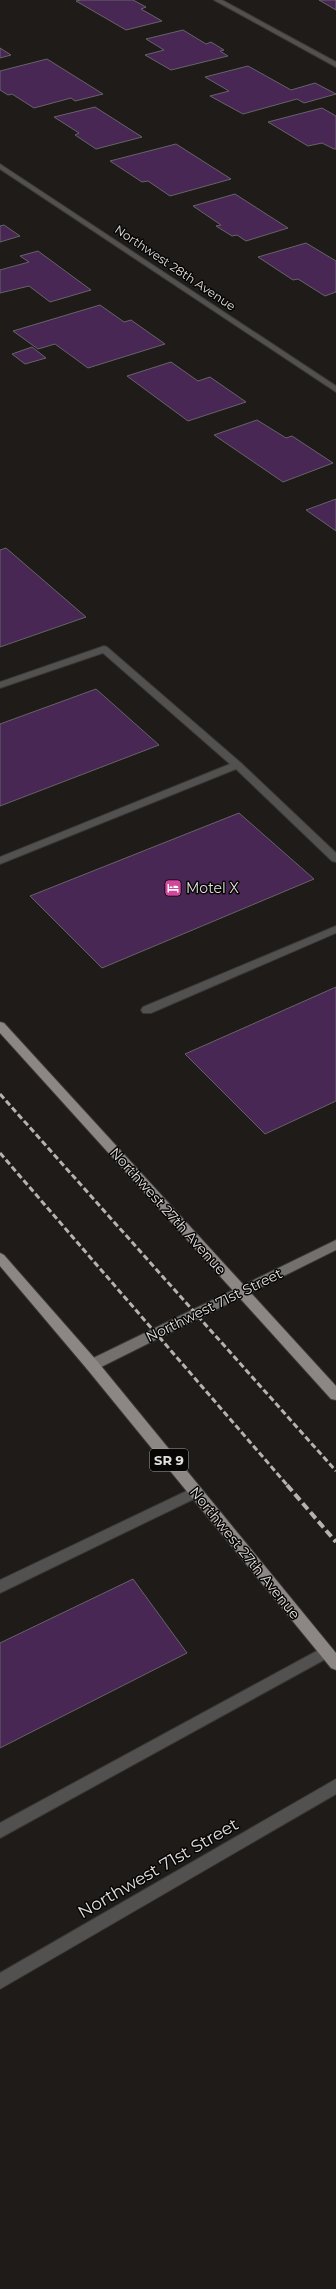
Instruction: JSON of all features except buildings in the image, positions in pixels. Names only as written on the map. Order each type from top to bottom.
[{"type":"main road","name":"Northwest 27th Avenue","points":[[0,1026],[336,1395]]},
{"type":"main road","name":"Northwest 27th Avenue","points":[[0,1258],[92,1364],[336,1664]]},
{"type":"street","points":[[218,0],[336,65]]},
{"type":"street","points":[[322,58],[336,54]]},
{"type":"street","name":"Northwest 28th Avenue","points":[[0,166],[336,390]]},
{"type":"street","points":[[0,685],[104,649],[236,765],[336,859]]},
{"type":"street","points":[[0,861],[236,765]]},
{"type":"street","points":[[147,1010],[336,930]]},
{"type":"street","name":"Northwest 71st Street","points":[[92,1364],[336,1245]]},
{"type":"street","points":[[0,1587],[195,1492]]},
{"type":"street","points":[[0,1830],[326,1652]]},
{"type":"street","name":"Northwest 71st Street","points":[[0,1982],[336,1786]]},
{"type":"railway","points":[[0,1094],[336,1471]]},
{"type":"railway","points":[[0,1153],[288,1486]]},
{"type":"railway","points":[[287,1485],[336,1542]]},
{"type":"place","name":"Motel X","points":[[173,888]]}]
